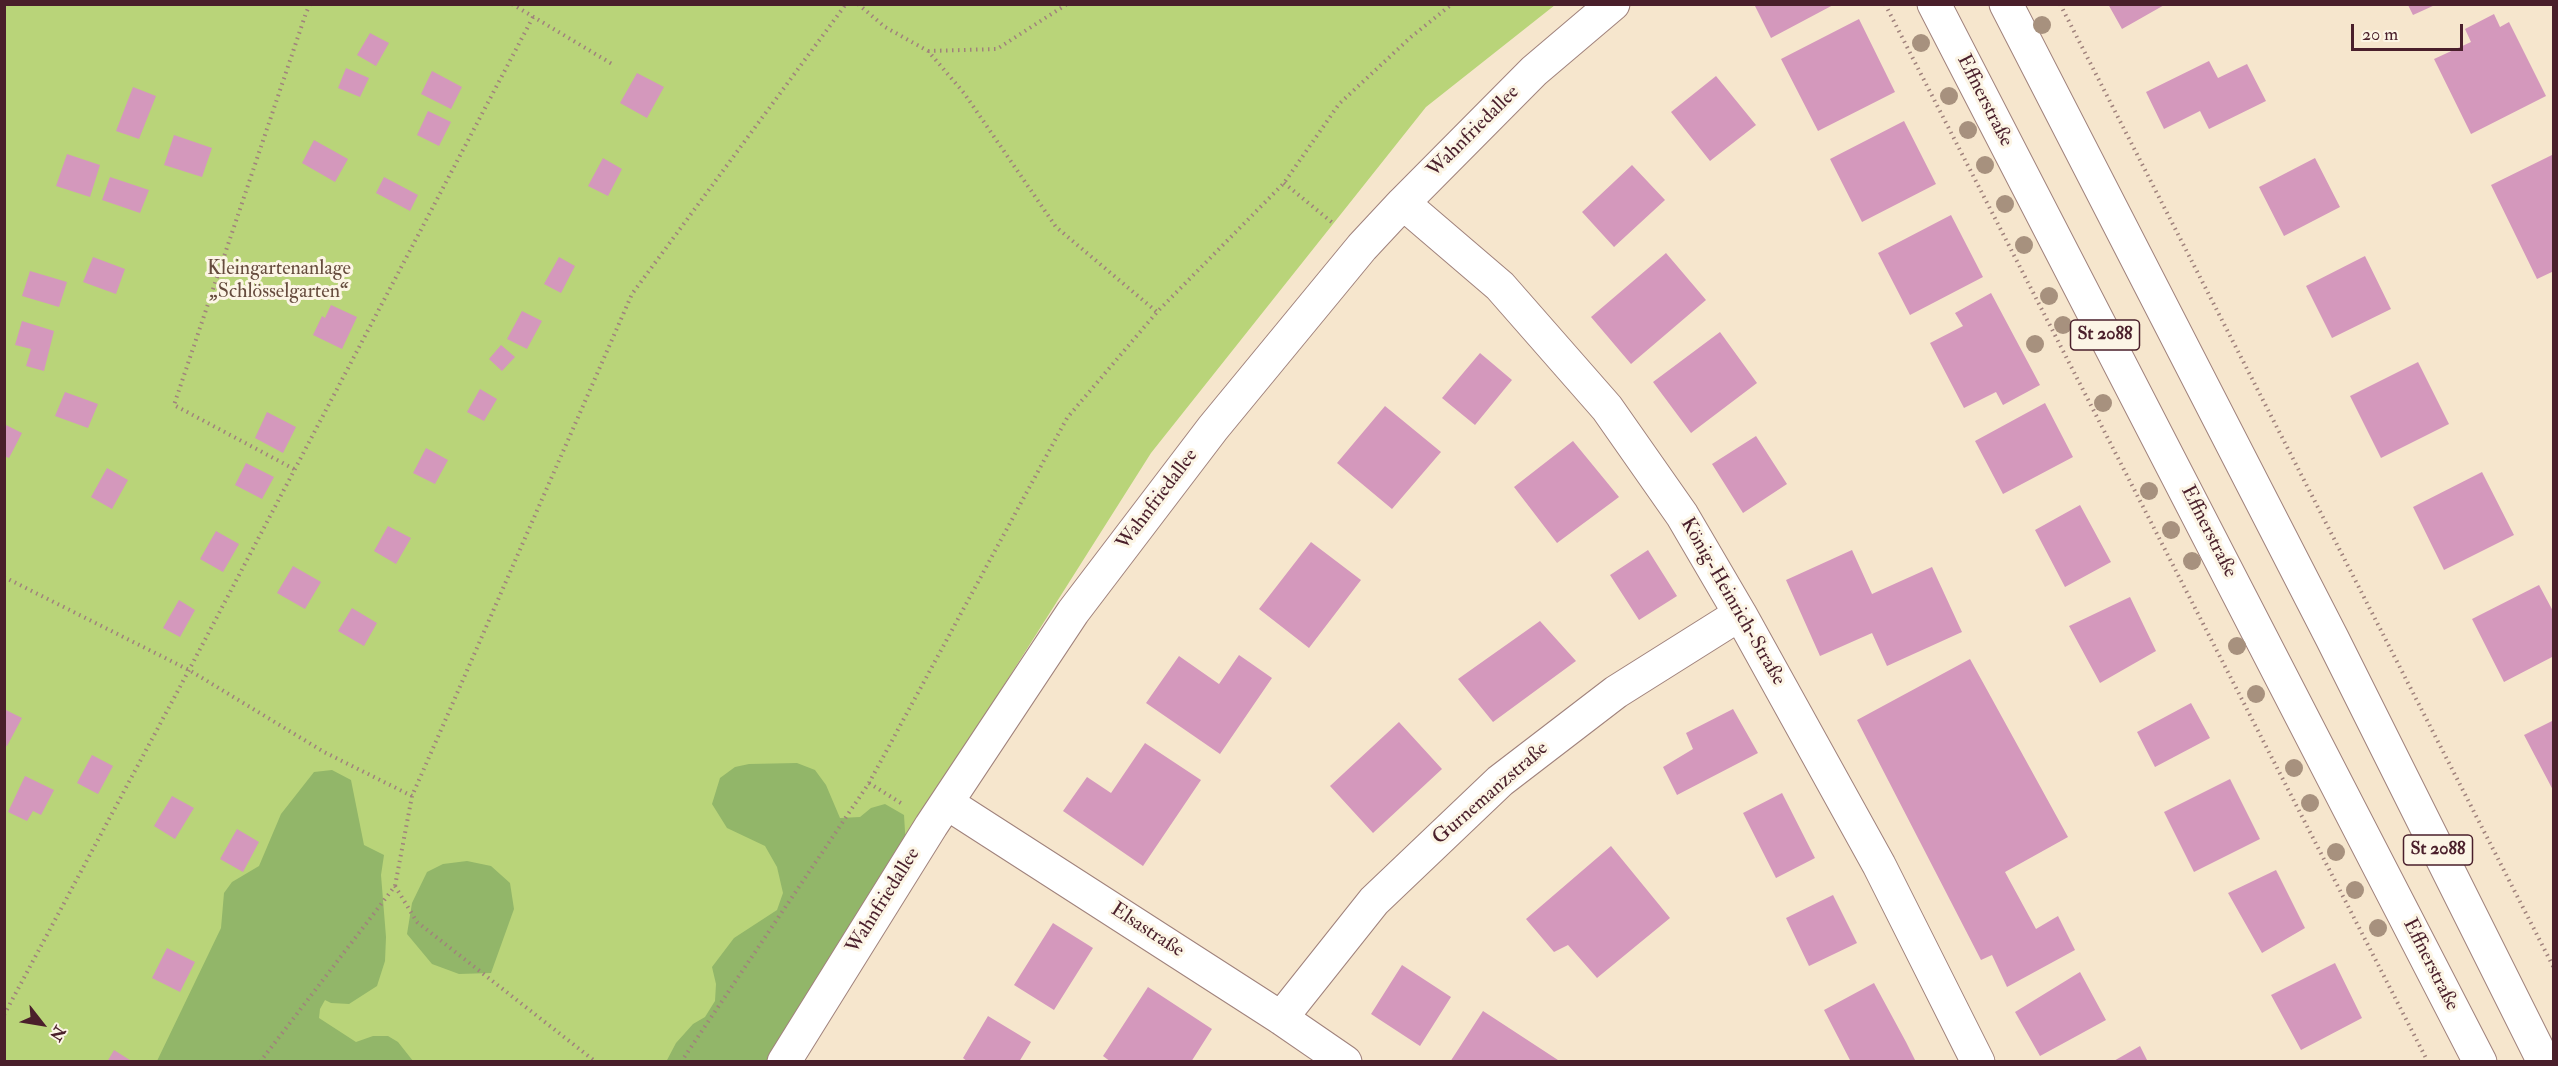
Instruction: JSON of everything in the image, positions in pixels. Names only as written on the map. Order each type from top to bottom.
[{"type":"street","name":"Wahnfriedallee","points":[[784,1062],[947,803],[1073,612],[1213,428],[1362,247],[1403,203],[1534,71],[1613,4]]},
{"type":"street","name":"Effnerstraße","points":[[1934,4],[2480,1062]]},
{"type":"street","name":"St 2088","points":[[2006,4],[2332,638],[2544,1062]]},
{"type":"street","name":"König-Heinrich-Straße","points":[[1403,203],[1500,286],[1607,408],[1682,515],[1740,614],[1879,865],[1978,1062]]},
{"type":"street","name":"Gurnemanzstraße","points":[[1281,1018],[1374,900],[1500,781],[1616,692],[1740,614]]},
{"type":"street","name":"Elsastraße","points":[[947,803],[1281,1018],[1345,1062]]},
{"type":"path","points":[[294,468],[174,405],[310,4]]},
{"type":"path","points":[[512,4],[612,64]]},
{"type":"path","points":[[260,1062],[394,885],[412,796],[632,294],[846,4]]},
{"type":"path","points":[[858,4],[885,27],[928,51],[964,93],[1056,227],[1156,312]]},
{"type":"path","points":[[928,51],[997,48],[1067,4]]},
{"type":"path","points":[[681,1062],[869,783],[1067,418],[1156,312],[1284,183],[1339,104],[1411,37],[1452,4]]},
{"type":"path","points":[[1884,4],[1987,200],[2211,642],[2428,1062]]},
{"type":"path","points":[[2060,4],[2553,968]]},
{"type":"path","points":[[4,1015],[189,670],[533,17]]},
{"type":"path","points":[[1284,183],[1362,247]]},
{"type":"path","points":[[4,577],[189,670],[324,752],[412,796]]},
{"type":"path","points":[[394,885],[417,922],[596,1062]]},
{"type":"green space","name":"Kleingartenanlage „Schlösselgarten“","points":[[5,5],[1555,5],[1426,107],[1151,453],[766,1061],[5,1062]]},
{"type":"green space","points":[[797,763],[815,770],[826,785],[840,818],[860,817],[871,808],[885,804],[904,815],[906,848],[773,1061],[666,1062],[676,1043],[693,1024],[705,1017],[715,1001],[716,984],[712,967],[734,938],[777,910],[783,893],[777,867],[765,846],[727,828],[712,804],[720,778],[735,767],[749,764]]},
{"type":"green space","points":[[332,770],[351,780],[364,845],[384,855],[381,875],[386,937],[385,961],[377,986],[349,1004],[331,1003],[325,1000],[320,1009],[319,1018],[356,1042],[373,1036],[388,1036],[398,1042],[413,1061],[157,1061],[221,928],[224,893],[232,882],[259,866],[281,814],[314,772]]},
{"type":"green space","points":[[467,861],[491,866],[510,883],[514,909],[491,973],[459,974],[432,964],[407,934],[412,903],[427,872],[443,864]]},
{"type":"building","points":[[1754,4],[1835,4],[1771,38]]},
{"type":"building","points":[[2108,4],[2166,4],[2122,29]]},
{"type":"building","points":[[2408,5],[2435,5],[2413,15]]},
{"type":"building","points":[[2494,14],[2500,27],[2509,22],[2546,96],[2471,134],[2434,59],[2471,42],[2465,29]]},
{"type":"building","points":[[1859,19],[1895,92],[1818,131],[1781,59]]},
{"type":"building","points":[[370,33],[389,43],[376,66],[357,55]]},
{"type":"building","points":[[2209,61],[2218,78],[2247,64],[2266,101],[2209,129],[2200,111],[2164,129],[2146,92]]},
{"type":"building","points":[[346,68],[369,78],[360,97],[338,88]]},
{"type":"building","points":[[432,71],[462,87],[451,109],[421,94]]},
{"type":"building","points":[[637,73],[664,87],[647,118],[620,103]]},
{"type":"building","points":[[1716,76],[1756,125],[1710,161],[1671,112]]},
{"type":"building","points":[[133,87],[156,96],[139,139],[116,131]]},
{"type":"building","points":[[428,111],[451,122],[439,146],[417,135]]},
{"type":"building","points":[[1904,121],[1936,184],[1862,222],[1830,159]]},
{"type":"building","points":[[174,135],[212,148],[202,177],[164,165]]},
{"type":"building","points":[[314,140],[348,159],[335,182],[302,163]]},
{"type":"building","points":[[67,154],[100,165],[90,197],[56,186]]},
{"type":"building","points":[[2554,154],[2554,271],[2537,279],[2491,185]]},
{"type":"building","points":[[603,158],[622,169],[608,196],[588,186]]},
{"type":"building","points":[[2315,158],[2340,207],[2284,236],[2259,187]]},
{"type":"building","points":[[1632,165],[1665,200],[1614,247],[1582,212]]},
{"type":"building","points":[[110,177],[149,190],[140,213],[102,200]]},
{"type":"building","points":[[384,177],[418,195],[410,211],[376,193]]},
{"type":"building","points":[[1951,215],[1983,277],[1910,315],[1878,253]]},
{"type":"building","points":[[1666,253],[1706,300],[1631,364],[1591,317]]},
{"type":"building","points":[[2365,256],[2391,309],[2332,338],[2306,286]]},
{"type":"building","points":[[93,257],[125,269],[116,294],[83,282]]},
{"type":"building","points":[[559,257],[575,266],[561,293],[544,284]]},
{"type":"building","points":[[30,271],[67,282],[59,307],[22,296]]},
{"type":"building","points":[[1991,293],[2040,385],[2003,405],[1996,392],[1964,408],[1930,343],[1963,326],[1955,313]]},
{"type":"building","points":[[331,305],[357,317],[342,349],[313,335],[322,316],[325,318]]},
{"type":"building","points":[[522,311],[542,321],[527,349],[507,339]]},
{"type":"building","points":[[22,321],[54,331],[44,371],[26,366],[31,349],[15,345]]},
{"type":"building","points":[[1720,332],[1757,383],[1691,433],[1653,382]]},
{"type":"building","points":[[501,345],[515,357],[502,371],[489,359]]},
{"type":"building","points":[[1480,353],[1512,380],[1475,425],[1442,398]]},
{"type":"building","points":[[2418,362],[2449,424],[2381,458],[2350,396]]},
{"type":"building","points":[[480,389],[497,399],[484,421],[467,412]]},
{"type":"building","points":[[65,392],[98,404],[88,428],[55,416]]},
{"type":"building","points":[[2045,403],[2073,457],[2003,494],[1975,441]]},
{"type":"building","points":[[1385,406],[1441,452],[1392,509],[1337,463]]},
{"type":"building","points":[[267,412],[296,427],[283,453],[255,438]]},
{"type":"building","points":[[4,424],[22,433],[9,458],[4,456]]},
{"type":"building","points":[[1756,436],[1787,484],[1743,513],[1712,464]]},
{"type":"building","points":[[1573,441],[1619,497],[1557,543],[1514,487]]},
{"type":"building","points":[[426,448],[448,460],[435,484],[413,473]]},
{"type":"building","points":[[246,463],[274,477],[262,499],[235,485]]},
{"type":"building","points":[[107,468],[128,480],[112,509],[91,497]]},
{"type":"building","points":[[2482,472],[2514,535],[2444,570],[2413,507]]},
{"type":"building","points":[[2080,505],[2111,562],[2065,587],[2035,530]]},
{"type":"building","points":[[388,526],[411,538],[396,564],[374,551]]},
{"type":"building","points":[[216,531],[239,544],[223,572],[200,559]]},
{"type":"building","points":[[1311,542],[1361,580],[1309,648],[1259,609]]},
{"type":"building","points":[[1648,550],[1677,596],[1639,620],[1610,575]]},
{"type":"building","points":[[1852,550],[1872,594],[1932,567],[1962,632],[1887,666],[1872,633],[1820,656],[1786,580]]},
{"type":"building","points":[[293,566],[321,582],[305,609],[277,593]]},
{"type":"building","points":[[2539,585],[2554,613],[2554,656],[2504,682],[2472,619]]},
{"type":"building","points":[[2130,597],[2156,651],[2100,683],[2069,626]]},
{"type":"building","points":[[179,600],[195,610],[180,637],[163,628]]},
{"type":"building","points":[[352,608],[377,623],[364,646],[338,631]]},
{"type":"building","points":[[1540,621],[1576,661],[1493,722],[1458,679]]},
{"type":"building","points":[[1239,655],[1272,678],[1220,754],[1146,703],[1179,656],[1219,684]]},
{"type":"building","points":[[1970,659],[2068,837],[2005,872],[2036,929],[2058,916],[2075,950],[2007,987],[1992,955],[1981,960],[1857,720]]},
{"type":"building","points":[[2191,703],[2210,738],[2155,767],[2137,732]]},
{"type":"building","points":[[4,709],[22,718],[7,746],[4,745]]},
{"type":"building","points":[[1733,709],[1758,753],[1677,795],[1663,767],[1693,749],[1686,733]]},
{"type":"building","points":[[2554,720],[2554,792],[2524,735]]},
{"type":"building","points":[[1399,722],[1442,769],[1373,833],[1330,786]]},
{"type":"building","points":[[1145,743],[1201,780],[1143,866],[1063,811],[1087,777],[1111,793]]},
{"type":"building","points":[[92,755],[113,766],[98,794],[77,783]]},
{"type":"building","points":[[25,776],[54,790],[41,815],[33,811],[27,821],[8,812]]},
{"type":"building","points":[[2230,779],[2260,839],[2194,872],[2164,812]]},
{"type":"building","points":[[1782,793],[1815,858],[1776,878],[1743,813]]},
{"type":"building","points":[[172,796],[194,808],[175,839],[154,826]]},
{"type":"building","points":[[237,829],[259,842],[243,872],[220,859]]},
{"type":"building","points":[[1611,846],[1670,918],[1597,978],[1568,945],[1554,952],[1526,919]]},
{"type":"building","points":[[2276,870],[2305,928],[2262,953],[2228,893]]},
{"type":"building","points":[[1833,895],[1857,943],[1809,966],[1786,918]]},
{"type":"building","points":[[1053,923],[1093,948],[1054,1010],[1014,985]]},
{"type":"building","points":[[167,948],[195,962],[180,992],[152,978]]},
{"type":"building","points":[[2335,963],[2362,1018],[2301,1050],[2271,995]]},
{"type":"building","points":[[1402,965],[1451,997],[1420,1046],[1371,1014]]},
{"type":"building","points":[[2080,972],[2106,1020],[2040,1056],[2015,1012]]},
{"type":"building","points":[[1874,983],[1916,1062],[1851,1062],[1824,1010]]},
{"type":"building","points":[[1148,987],[1212,1029],[1191,1062],[1111,1062],[1103,1056]]},
{"type":"building","points":[[1483,1011],[1561,1062],[1450,1062]]},
{"type":"building","points":[[988,1016],[1031,1042],[1019,1062],[968,1062],[963,1058]]},
{"type":"building","points":[[2140,1046],[2148,1062],[2112,1062]]},
{"type":"building","points":[[114,1050],[133,1062],[107,1062]]}]
